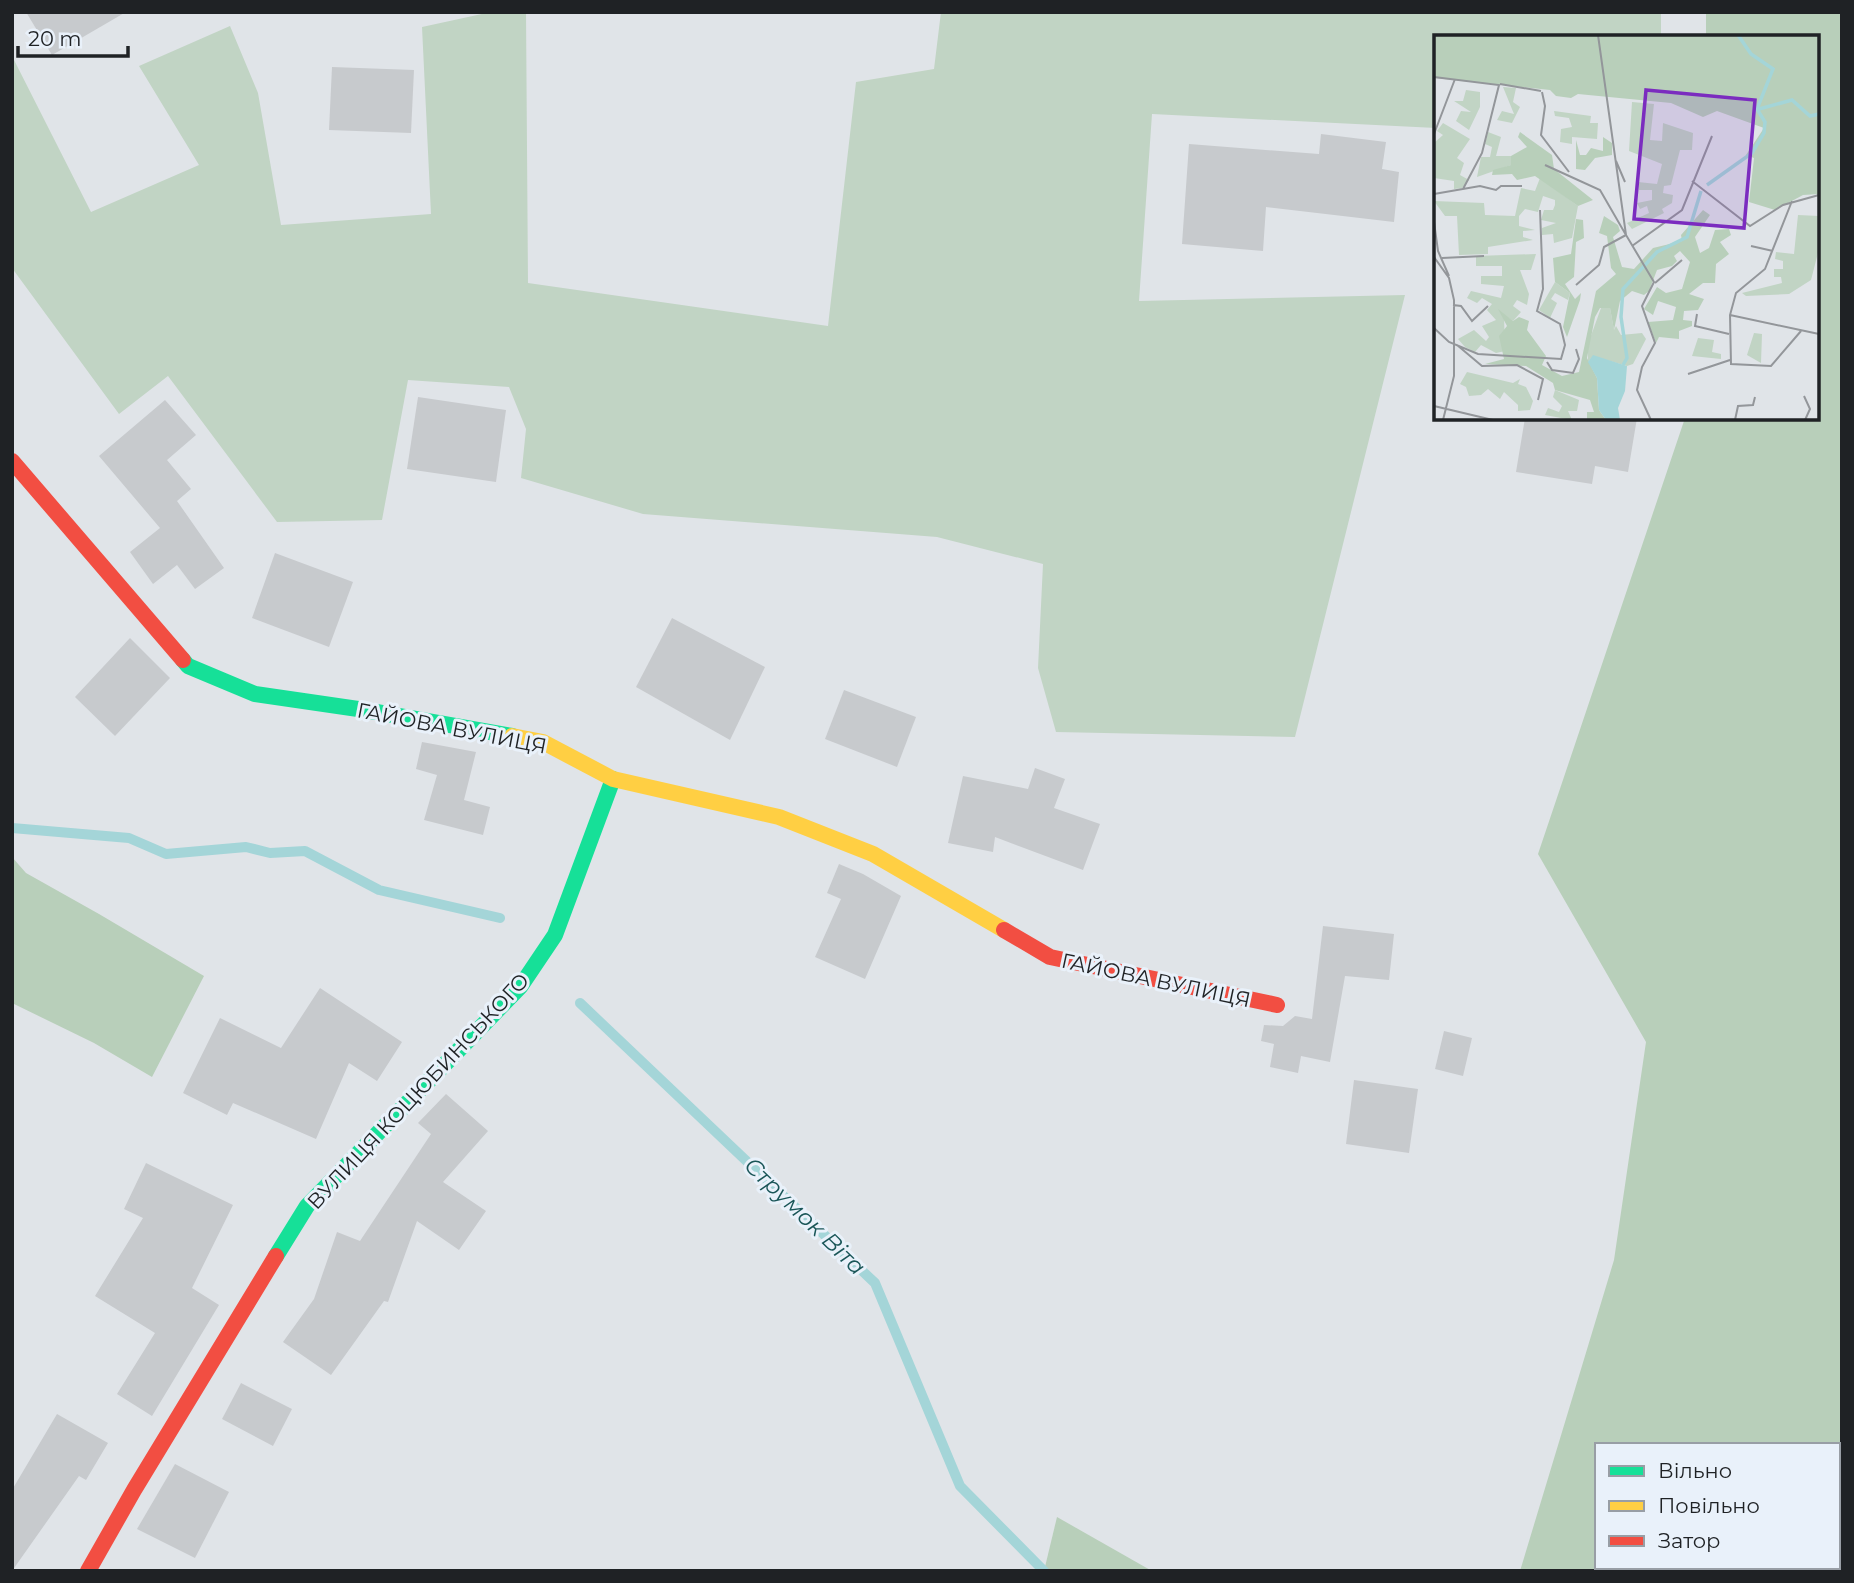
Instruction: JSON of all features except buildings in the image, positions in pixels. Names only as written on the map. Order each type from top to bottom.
[{"type":"street","name":"ГАЙОВА ВУЛИЦЯ","points":[[12,461],[188,666],[255,694],[543,741],[613,779],[779,817],[873,854],[1050,957],[1276,1005]]},
{"type":"street","name":"ВУЛИЦЯ КОЦЮБИНСЬКОГО","points":[[88,1571],[134,1490],[307,1206],[527,977],[555,934],[613,779]]},
{"type":"green space","points":[[491,12],[526,12],[528,283],[828,326],[856,82],[934,69],[941,12],[1661,12],[1661,35],[1434,35],[1434,128],[1152,114],[1139,301],[1405,295],[1295,737],[1056,732],[1038,668],[1043,564],[937,537],[643,514],[521,478],[526,429],[509,387],[408,380],[382,520],[277,522],[168,376],[119,414],[12,268],[12,56],[91,212],[199,165],[139,66],[230,26],[258,93],[281,225],[431,214],[422,27]]},
{"type":"green space","points":[[1706,12],[1842,12],[1842,1571],[1520,1571],[1614,1260],[1646,1042],[1538,854],[1684,420],[1819,420],[1819,35],[1706,35]]},
{"type":"green space","points":[[12,857],[26,873],[204,976],[152,1077],[94,1043],[12,1003]]},
{"type":"green space","points":[[1057,1517],[1152,1571],[1044,1571]]},
{"type":"waterway","name":"Струмок Віта","points":[[12,828],[129,838],[166,854],[246,847],[270,853],[305,851],[379,890],[500,918]]},
{"type":"waterway","name":"Струмок Віта","points":[[580,1003],[875,1283],[960,1486],[1044,1571]]},
{"type":"traffic: fast","points":[[183,660],[188,666],[255,694],[512,736]]},
{"type":"traffic: fast","points":[[276,1256],[307,1206],[520,987],[555,935],[613,779]]},
{"type":"traffic: slow","points":[[512,736],[543,742],[613,779],[779,817],[873,854],[1004,930]]},
{"type":"traffic: jam","points":[[12,461],[183,660]]},
{"type":"traffic: jam","points":[[1004,930],[1050,957],[1277,1005]]},
{"type":"traffic: jam","points":[[88,1571],[276,1256]]}]
